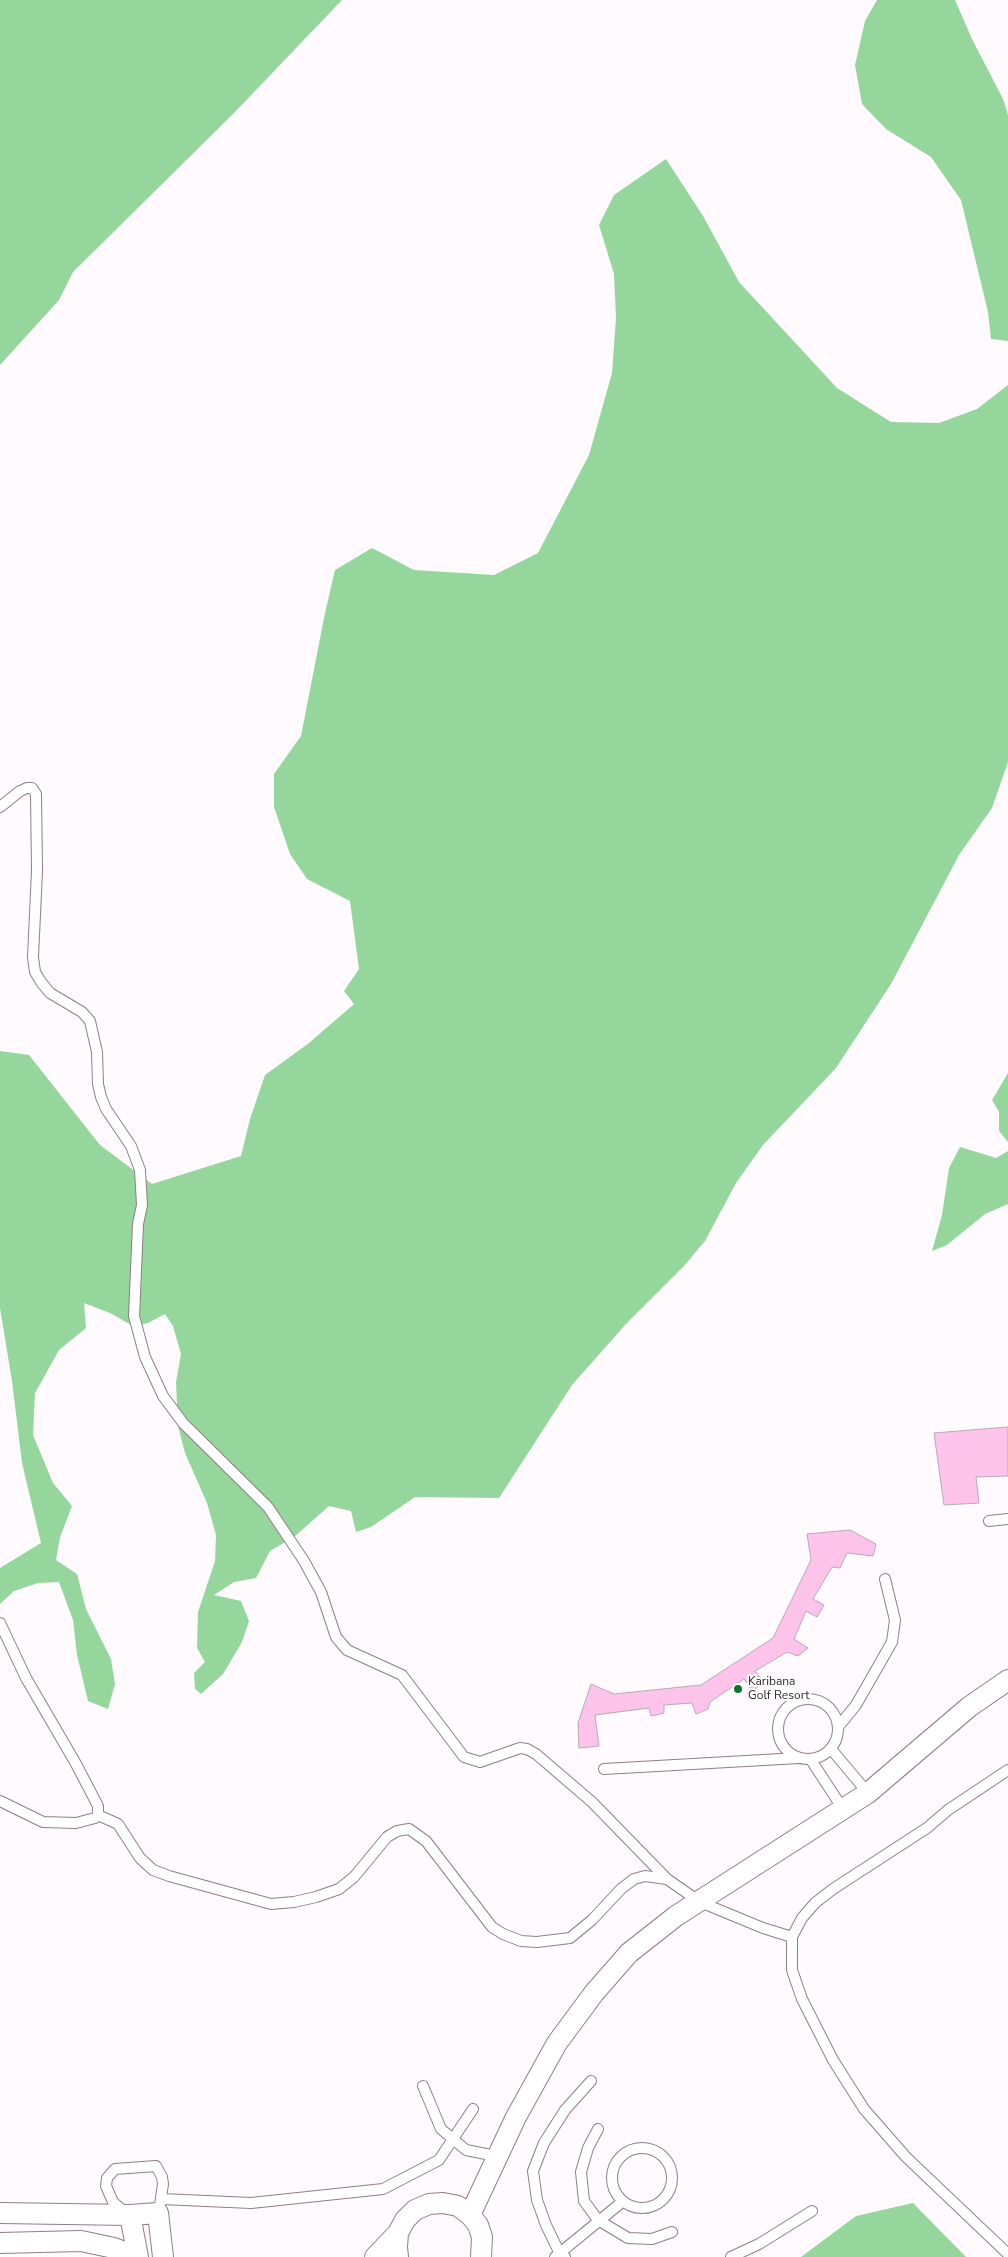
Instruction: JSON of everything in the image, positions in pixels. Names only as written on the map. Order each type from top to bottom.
[{"type":"street","points":[[470,2215],[496,2156],[557,2043],[594,1993],[629,1953],[676,1916],[868,1793],[969,1707],[1008,1680]]},
{"type":"street","points":[[374,2257],[398,2233],[405,2220],[415,2210],[429,2204],[443,2202],[458,2206],[470,2215],[478,2225],[482,2237],[481,2257]]},
{"type":"street","points":[[0,2213],[130,2215],[160,2206],[163,2257]]},
{"type":"street","points":[[130,2215],[137,2257]]},
{"type":"street","points":[[398,2233],[398,2257]]},
{"type":"street","points":[[0,2243],[81,2241],[114,2248],[137,2257]]},
{"type":"lane","points":[[0,806],[20,790],[32,788],[36,794],[37,871],[33,957],[35,972],[50,993],[82,1012],[90,1021],[96,1045],[98,1084],[101,1097],[106,1109],[131,1146],[140,1170],[142,1205],[138,1224],[133,1301],[134,1316],[145,1358],[163,1396],[183,1423],[268,1507],[304,1561],[321,1592],[336,1637],[347,1650],[402,1675],[464,1758],[480,1762],[520,1748],[527,1749],[536,1754],[592,1802],[667,1879],[700,1902],[763,1928],[792,1937]]},
{"type":"lane","points":[[989,1521],[1008,1519]]},
{"type":"lane","points":[[838,1727],[856,1705],[892,1642],[895,1620],[884,1579]]},
{"type":"lane","points":[[0,1623],[26,1678],[75,1762],[98,1806],[98,1814],[95,1818],[76,1823],[43,1822],[0,1801]]},
{"type":"lane","points":[[604,1769],[799,1758],[811,1760],[822,1757],[831,1749],[837,1739],[838,1727],[832,1711],[818,1700],[806,1699],[794,1702],[785,1709],[779,1720],[778,1732],[781,1743],[788,1752],[799,1758]]},
{"type":"lane","points":[[831,1749],[868,1793]]},
{"type":"lane","points":[[811,1760],[843,1810]]},
{"type":"lane","points":[[1008,1770],[948,1810],[913,1838],[833,1889],[815,1903],[802,1918],[792,1937],[792,1970],[802,1999],[832,2060],[864,2109],[906,2157],[1008,2254]]},
{"type":"lane","points":[[98,1814],[118,1824],[140,1858],[153,1870],[271,1904],[316,1897],[339,1889],[354,1877],[387,1837],[398,1831],[409,1829],[426,1841],[492,1927],[503,1934],[521,1941],[537,1942],[570,1938],[592,1920],[621,1889],[634,1879],[645,1876],[667,1879]]},
{"type":"lane","points":[[591,2081],[565,2110],[544,2143],[533,2171],[537,2200],[560,2256],[598,2220],[622,2202]]},
{"type":"lane","points":[[423,2086],[441,2129],[466,2150],[496,2156]]},
{"type":"lane","points":[[130,2215],[113,2202],[106,2186],[106,2178],[115,2169],[156,2166],[162,2177],[160,2206],[251,2203],[383,2190],[439,2160],[473,2109]]},
{"type":"lane","points":[[598,2129],[588,2148],[581,2172],[584,2200],[598,2220],[628,2238],[652,2239],[672,2232]]},
{"type":"lane","points":[[637,2148],[654,2150],[667,2161],[673,2178],[668,2195],[655,2206],[638,2209],[622,2202],[612,2187],[612,2170],[622,2155],[637,2148]]},
{"type":"lane","points":[[731,2257],[759,2244],[812,2211]]},
{"type":"shaded area","points":[[0,0],[342,0],[234,113],[73,272],[59,300],[0,365]]},
{"type":"shaded area","points":[[877,0],[955,0],[972,39],[1003,99],[1008,115],[1008,341],[991,339],[988,312],[961,200],[931,157],[886,129],[862,104],[855,65],[865,21]]},
{"type":"shaded area","points":[[666,159],[703,216],[739,282],[837,388],[891,422],[939,423],[977,409],[1008,385],[1008,762],[992,808],[959,855],[891,984],[836,1068],[763,1145],[736,1183],[705,1241],[684,1266],[626,1324],[572,1385],[499,1498],[415,1497],[371,1527],[356,1532],[351,1511],[329,1506],[294,1537],[270,1551],[256,1578],[234,1582],[214,1595],[241,1601],[249,1621],[242,1642],[223,1674],[201,1694],[195,1689],[194,1673],[205,1662],[197,1648],[198,1612],[215,1561],[216,1535],[207,1503],[185,1453],[178,1426],[176,1382],[181,1354],[173,1326],[165,1314],[148,1323],[133,1326],[110,1313],[84,1303],[86,1328],[59,1350],[35,1393],[33,1435],[53,1483],[72,1506],[60,1537],[56,1560],[77,1574],[86,1609],[111,1659],[115,1684],[108,1709],[88,1701],[77,1655],[73,1620],[59,1582],[38,1583],[14,1591],[0,1604],[0,1568],[41,1543],[22,1463],[12,1381],[0,1308],[0,1051],[29,1055],[100,1145],[152,1184],[241,1156],[250,1119],[265,1075],[309,1043],[354,1004],[344,991],[359,969],[350,901],[307,879],[290,854],[274,807],[274,774],[301,736],[335,570],[372,548],[414,570],[494,575],[538,553],[589,455],[612,373],[616,318],[614,274],[599,225],[614,195]]},
{"type":"shaded area","points":[[1008,1073],[1008,1142],[999,1131],[999,1112],[992,1100]]},
{"type":"shaded area","points":[[960,1147],[996,1158],[1008,1151],[1008,1204],[985,1214],[947,1245],[932,1251],[942,1215],[949,1168]]},
{"type":"shaded area","points":[[913,2203],[966,2257],[801,2257],[856,2216]]},
{"type":"building","points":[[1008,1427],[1008,1476],[976,1477],[979,1503],[944,1505],[934,1433]]},
{"type":"building","points":[[850,1530],[876,1544],[873,1556],[847,1553],[840,1568],[832,1567],[813,1599],[824,1605],[817,1617],[806,1611],[794,1639],[808,1648],[798,1656],[787,1652],[755,1671],[763,1681],[753,1692],[744,1679],[710,1702],[708,1709],[696,1714],[692,1703],[664,1705],[664,1713],[651,1716],[649,1708],[595,1715],[599,1746],[579,1748],[578,1723],[591,1684],[614,1694],[701,1685],[773,1638],[811,1560],[807,1534]]},
{"type":"place","name":"Karibana Golf Resort","points":[[738,1689]]}]
